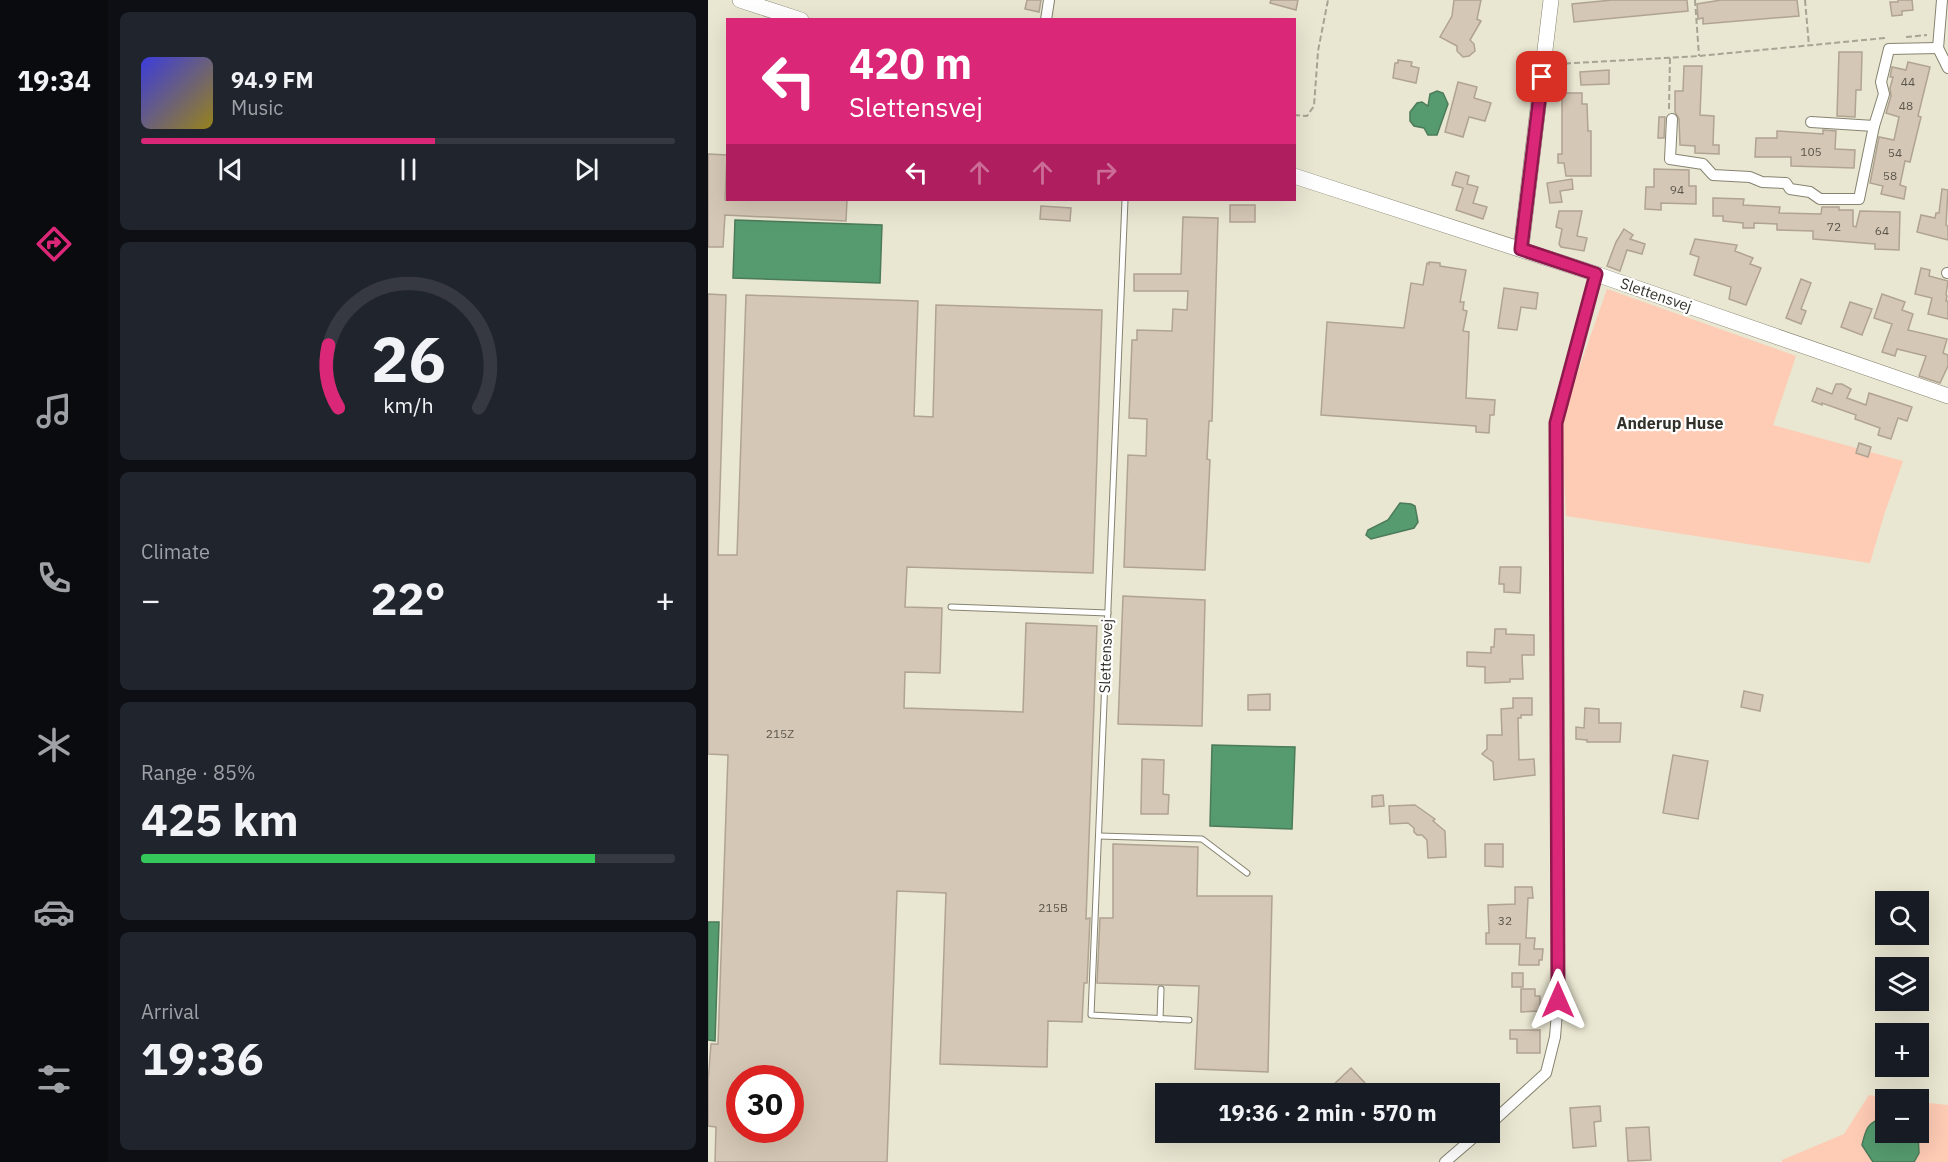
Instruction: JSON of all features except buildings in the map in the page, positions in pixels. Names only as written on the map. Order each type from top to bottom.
[{"type":"street","points":[[740,0],[795,18]]},
{"type":"street","points":[[1046,18],[1049,0]]},
{"type":"street","points":[[1521,249],[1551,0]]},
{"type":"street","points":[[1942,0],[1938,48],[1948,68]]},
{"type":"street","points":[[1672,119],[1670,159],[1703,164],[1713,175],[1750,177],[1761,182],[1786,183],[1790,189],[1810,192],[1820,199],[1859,199],[1874,126],[1884,94],[1881,82],[1889,49],[1938,48]]},
{"type":"street","points":[[1811,123],[1874,126]]},
{"type":"street","name":"Slettensvej","points":[[1296,177],[1596,274],[1948,396]]},
{"type":"street","points":[[1500,1115],[1546,1073],[1555,1037],[1558,1000],[1556,423],[1596,274]]},
{"type":"street","points":[[1445,1162],[1467,1143]]},
{"type":"lane","name":"Slettensvej","points":[[1125,201],[1091,1015],[1189,1020]]},
{"type":"lane","points":[[951,607],[1108,613]]},
{"type":"lane","points":[[1098,836],[1202,839],[1247,873]]},
{"type":"lane","points":[[1160,1019],[1161,989]]},
{"type":"path","points":[[1296,115],[1307,116],[1314,106],[1318,51],[1328,0]]},
{"type":"path","points":[[1695,0],[1699,56]]},
{"type":"path","points":[[1805,0],[1809,46]]},
{"type":"path","points":[[1906,37],[1939,34]]},
{"type":"path","points":[[1544,65],[1699,56],[1885,38]]},
{"type":"path","points":[[1670,58],[1669,117],[1672,119]]},
{"type":"shaded area","points":[[1437,91],[1443,93],[1448,104],[1437,135],[1428,135],[1424,128],[1414,126],[1410,121],[1410,112],[1417,103],[1422,102],[1428,106],[1430,94]]},
{"type":"shaded area","points":[[735,220],[882,225],[880,283],[733,278]]},
{"type":"shaded area","points":[[1607,289],[1796,356],[1773,425],[1903,461],[1870,563],[1566,516],[1561,420]]},
{"type":"shaded area","points":[[1400,503],[1415,506],[1418,522],[1414,528],[1371,539],[1366,535],[1368,530],[1388,520]]},
{"type":"shaded area","points":[[1212,745],[1295,747],[1292,829],[1210,826]]},
{"type":"shaded area","points":[[708,922],[719,922],[715,1041],[708,1040]]},
{"type":"shaded area","points":[[1869,1095],[1875,1096],[1875,1143],[1929,1143],[1929,1103],[1948,1105],[1948,1162],[1782,1162],[1782,1160],[1844,1134]]},
{"type":"shaded area","points":[[1875,1121],[1875,1143],[1918,1143],[1919,1153],[1914,1162],[1873,1162],[1862,1145],[1869,1127]]},
{"type":"district","name":"Anderup Huse","points":[[1670,423]]},
{"type":"route","points":[[1542,77],[1521,249],[1596,274],[1556,423],[1558,1000]]}]
